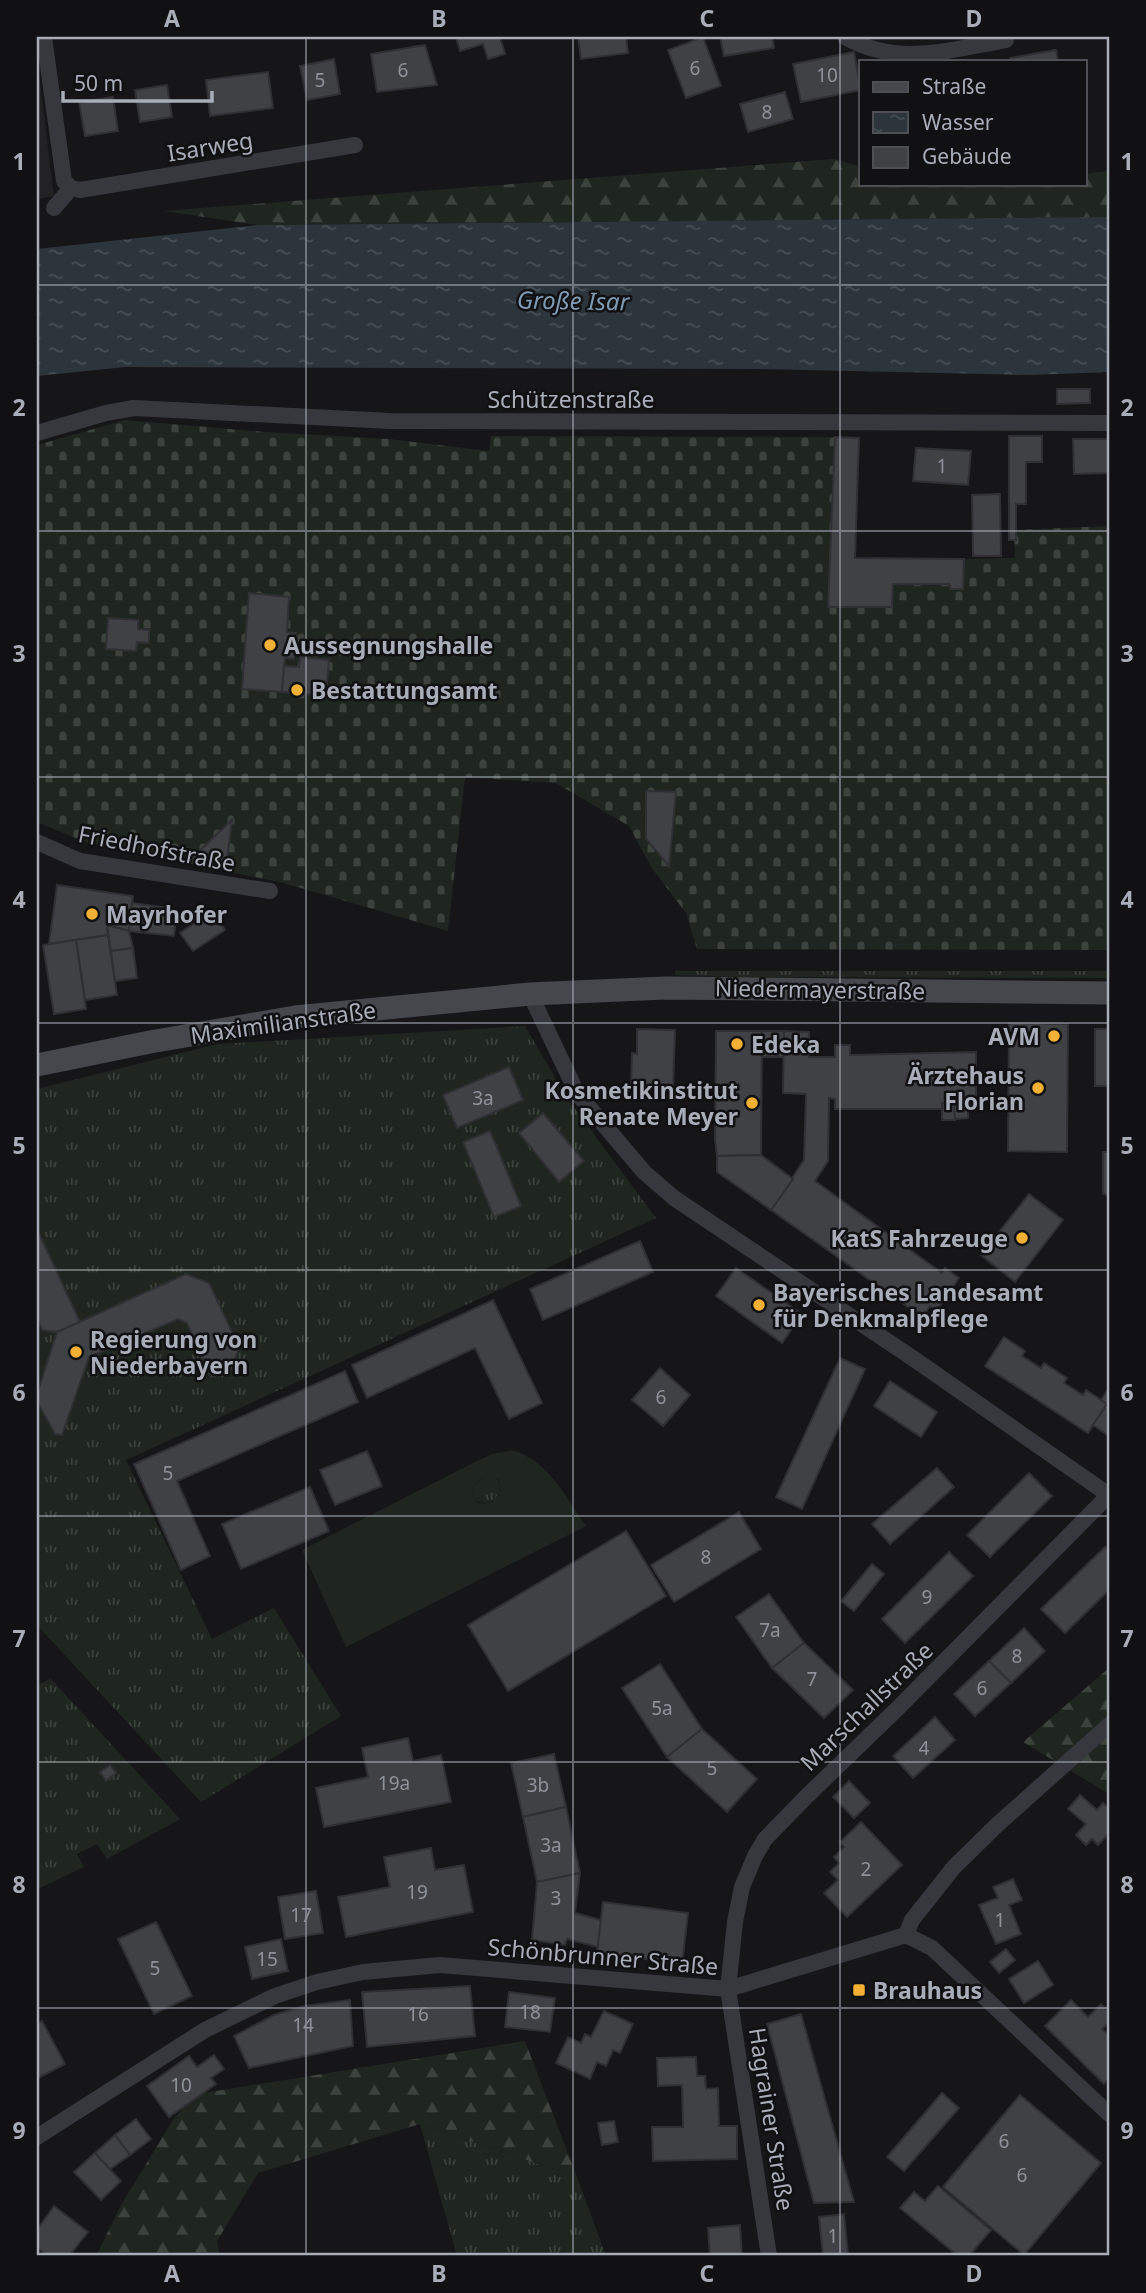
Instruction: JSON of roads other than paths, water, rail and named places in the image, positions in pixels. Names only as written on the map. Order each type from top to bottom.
[{"type":"main road","name":"Niedermayerstraße","points":[[530,994],[665,988],[1109,993]]},
{"type":"main road","name":"Maximilianstraße","points":[[37,1065],[295,1017],[530,994]]},
{"type":"street","points":[[44,37],[64,181],[71,188],[54,208]]},
{"type":"street","points":[[845,37],[867,48],[916,56],[1006,40]]},
{"type":"street","name":"Isarweg","points":[[71,188],[80,190],[355,145]]},
{"type":"street","name":"Schützenstraße","points":[[37,433],[106,413],[145,408],[390,421],[1109,423]]},
{"type":"street","name":"Friedhofstraße","points":[[37,842],[80,861],[270,891]]},
{"type":"street","points":[[530,994],[577,1093],[644,1172],[674,1198],[914,1359],[1109,1495]]},
{"type":"street","name":"Marschallstraße","points":[[728,1989],[735,1922],[742,1887],[765,1839],[1109,1495]]},
{"type":"street","points":[[1109,1725],[954,1867],[912,1920],[906,1935],[932,1948],[1109,2114]]},
{"type":"street","name":"Schönbrunner Straße","points":[[37,2137],[205,2029],[275,1996],[340,1977],[363,1972],[440,1965],[728,1989],[906,1935]]},
{"type":"street","name":"Hagrainer Straße","points":[[728,1989],[769,2256]]},
{"type":"water","name":"Große Isar","points":[[1109,217],[1109,372],[1030,375],[761,369],[125,367],[37,376],[37,249],[258,225]]},
{"type":"place","name":"Aussegnungshalle","points":[[270,645]]},
{"type":"place","name":"Bestattungsamt","points":[[297,690]]},
{"type":"place","name":"Mayrhofer","points":[[92,914]]},
{"type":"place","name":"AVM","points":[[1054,1036]]},
{"type":"place","name":"Edeka","points":[[737,1044]]},
{"type":"place","name":"Ärztehaus Florian","points":[[1038,1088]]},
{"type":"place","name":"Kosmetikinstitut Renate Meyer","points":[[752,1103]]},
{"type":"place","name":"KatS Fahrzeuge","points":[[1022,1238]]},
{"type":"place","name":"Bayerisches Landesamt für Denkmalpflege","points":[[759,1305]]},
{"type":"place","name":"Regierung von Niederbayern","points":[[76,1352]]},
{"type":"place","name":"Brauhaus","points":[[859,1990]]}]
